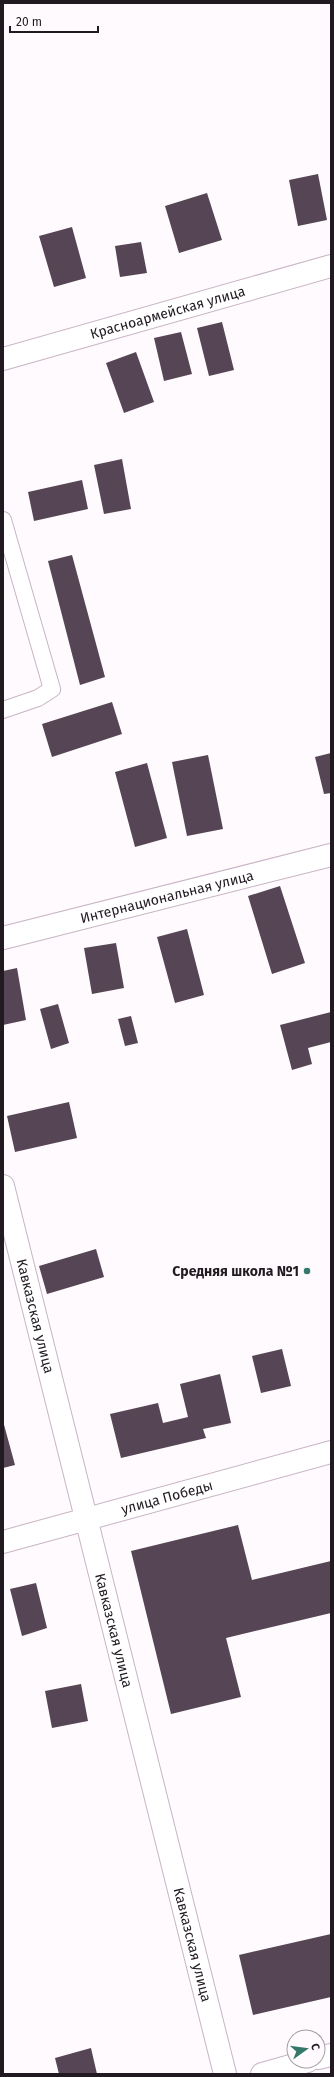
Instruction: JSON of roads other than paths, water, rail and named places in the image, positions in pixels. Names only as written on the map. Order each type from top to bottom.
[{"type":"street","name":"Красноармейская улица","points":[[3,359],[331,266]]},
{"type":"street","name":"Интернациональная улица","points":[[3,938],[331,855]]},
{"type":"street","name":"Кавказская улица","points":[[3,1186],[225,2074]]},
{"type":"street","name":"улица Победы","points":[[3,1542],[86,1521],[331,1452]]},
{"type":"street","points":[[262,2074],[286,2067]]},
{"type":"lane","points":[[3,520],[52,689],[38,698],[3,710]]},
{"type":"place","name":"Средняя школа №1","points":[[307,1271]]}]
